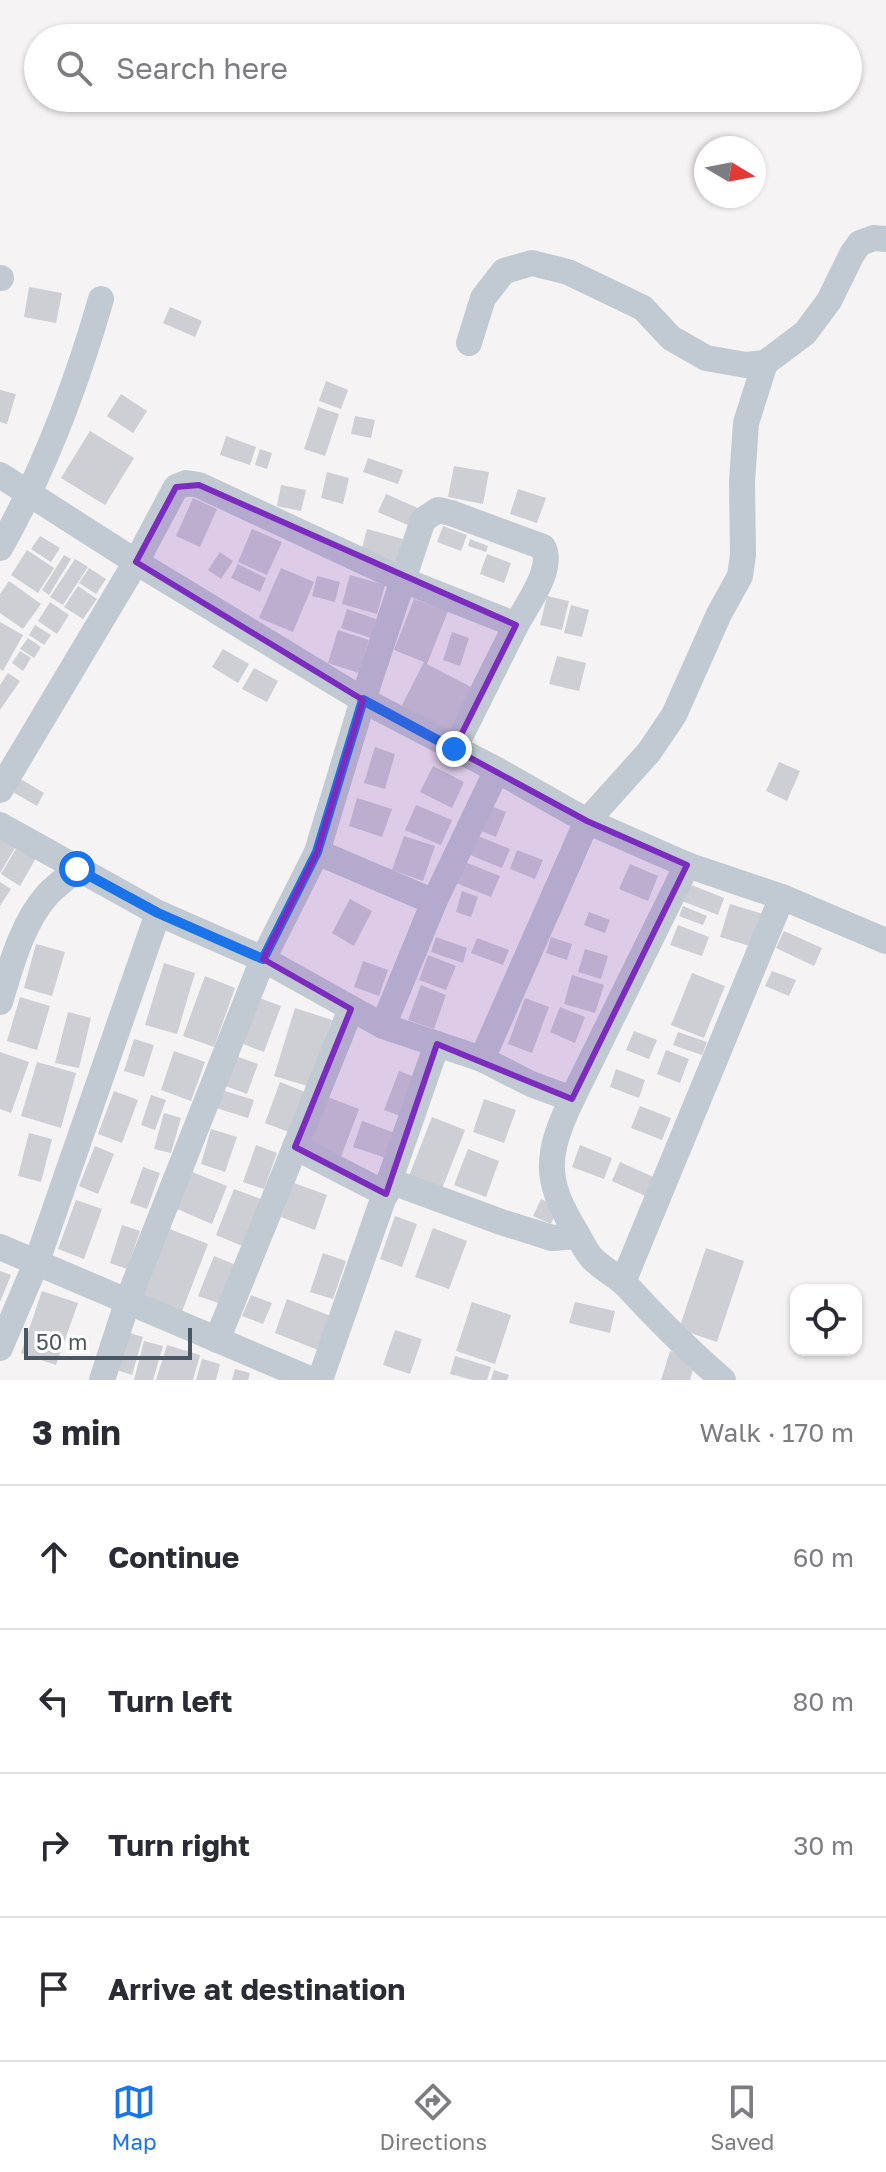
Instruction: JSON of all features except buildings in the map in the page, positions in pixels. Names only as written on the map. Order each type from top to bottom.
[{"type":"street","points":[[469,343],[483,298],[504,271],[532,263],[568,272],[643,308],[671,338],[706,358],[746,365],[765,363],[805,333],[829,301],[860,243],[874,238],[886,239]]},
{"type":"street","points":[[0,548],[30,494],[80,369],[101,299]]},
{"type":"street","points":[[482,1059],[587,821],[649,752],[674,715],[719,614],[740,576],[746,423],[765,363]]},
{"type":"street","points":[[0,475],[363,700],[587,821],[687,865],[782,897],[886,941]]},
{"type":"street","points":[[0,790],[136,562],[176,487],[186,483],[199,485],[403,580],[516,625]]},
{"type":"street","points":[[102,1380],[128,1300],[263,959],[317,852],[363,700],[423,520],[438,510],[543,547],[547,554],[546,569],[454,749]]},
{"type":"street","points":[[383,1026],[434,902],[497,770]]},
{"type":"street","points":[[0,825],[158,913],[263,959],[383,1026],[482,1059],[531,1084],[572,1099]]},
{"type":"street","points":[[317,852],[434,902]]},
{"type":"street","points":[[687,865],[556,1132],[550,1164],[553,1187],[591,1258],[623,1282],[667,1331],[723,1380]]},
{"type":"street","points":[[0,1002],[30,920],[48,894],[77,869]]},
{"type":"street","points":[[623,1282],[782,897]]},
{"type":"street","points":[[0,1348],[37,1261],[158,913]]},
{"type":"street","points":[[217,1340],[351,1009]]},
{"type":"street","points":[[320,1380],[437,1044]]},
{"type":"street","points":[[295,1147],[388,1188],[552,1238],[578,1236]]},
{"type":"street","points":[[0,1247],[312,1380]]},
{"type":"highlighted area","points":[[199,485],[516,625],[454,749],[587,821],[687,865],[572,1099],[437,1044],[386,1194],[295,1147],[351,1009],[263,959],[317,852],[363,700],[136,562],[176,487]]},
{"type":"route","points":[[77,869],[158,913],[263,959],[317,852],[363,700],[454,749]]}]
